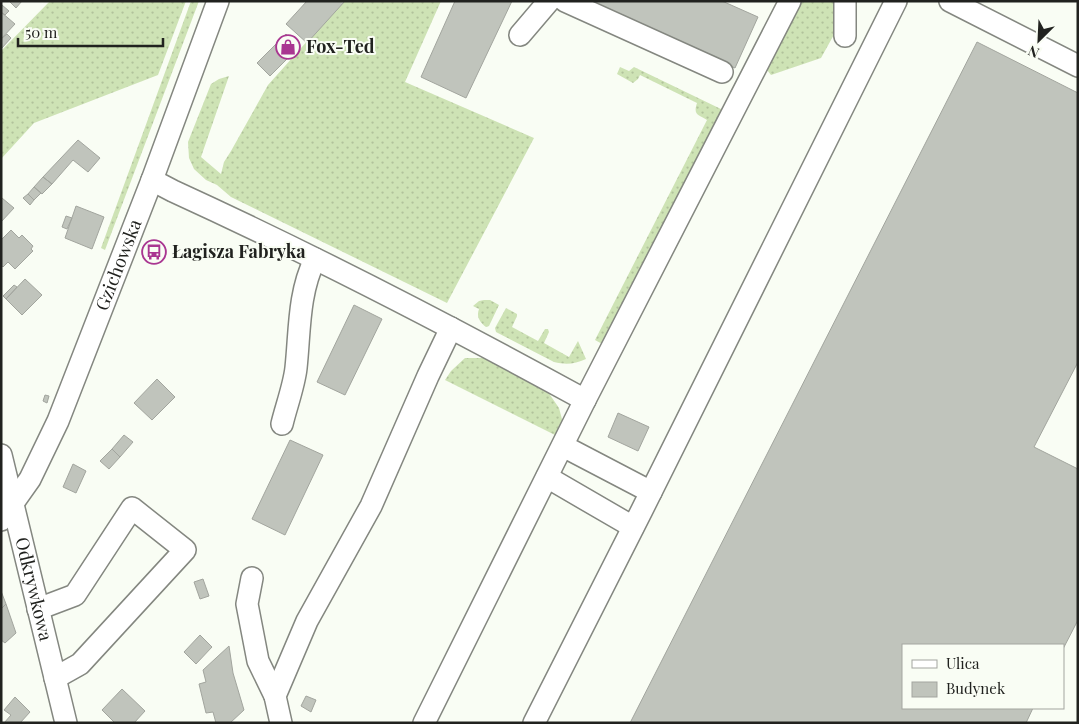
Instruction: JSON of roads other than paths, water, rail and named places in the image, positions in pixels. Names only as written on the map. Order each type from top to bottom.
[{"type":"street","name":"Gzichowska","points":[[7,512],[30,479],[58,421],[152,180],[218,1]]},
{"type":"street","points":[[520,35],[549,1]]},
{"type":"street","points":[[564,1],[722,72]]},
{"type":"street","points":[[424,723],[585,400],[790,1]]},
{"type":"street","points":[[844,1],[845,36]]},
{"type":"street","points":[[534,723],[634,527],[896,1]]},
{"type":"street","points":[[950,1],[1078,66]]},
{"type":"street","points":[[152,180],[315,259],[451,328],[585,400]]},
{"type":"street","points":[[282,424],[296,370],[301,300],[309,271],[315,259]]},
{"type":"street","points":[[275,696],[307,622],[371,506],[451,328]]},
{"type":"street","points":[[562,446],[651,492]]},
{"type":"street","name":"Odkrywkowa","points":[[1,456],[7,512],[38,609],[66,723]]},
{"type":"street","points":[[547,477],[634,527]]},
{"type":"street","points":[[38,609],[75,595],[132,508],[185,550],[80,664],[55,678]]},
{"type":"street","points":[[252,578],[247,604],[258,661],[275,696],[281,723]]},
{"type":"place","name":"Fox-Ted","points":[[288,47]]},
{"type":"place","name":"Łagisza Fabryka","points":[[154,252]]}]
